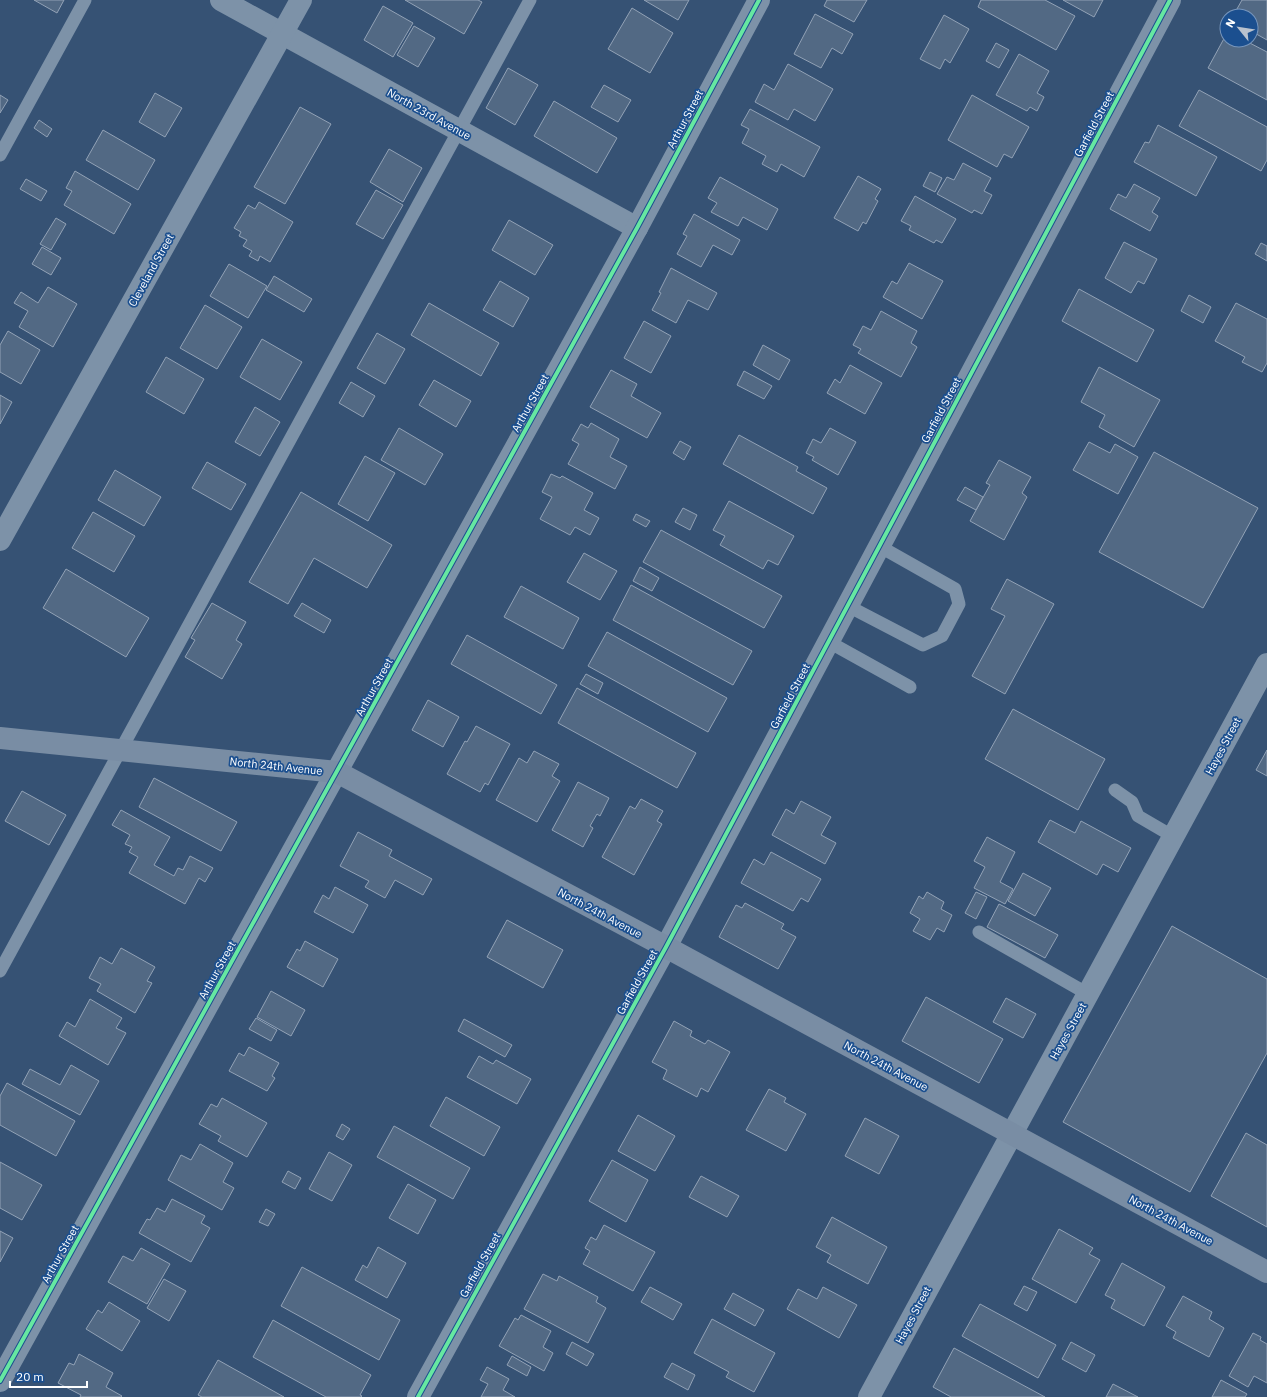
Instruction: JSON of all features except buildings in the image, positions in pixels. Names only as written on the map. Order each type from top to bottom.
[{"type":"street","name":"North 23rd Avenue","points":[[221,0],[636,228]]},
{"type":"street","name":"Cleveland Street","points":[[0,540],[301,0]]},
{"type":"street","name":"Arthur Street","points":[[0,1380],[337,772],[636,228],[759,0]]},
{"type":"street","name":"Garfield Street","points":[[418,1397],[666,948],[848,606],[878,546],[1170,0]]},
{"type":"street","name":"Hayes Street","points":[[869,1397],[1267,664]]},
{"type":"street","name":"North 24th Avenue","points":[[0,738],[337,772],[1267,1272]]},
{"type":"lane","points":[[0,155],[85,0]]},
{"type":"lane","points":[[0,971],[530,0]]},
{"type":"lane","points":[[848,606],[923,645],[942,636],[959,604],[955,589],[878,546]]},
{"type":"lane","points":[[829,642],[910,687]]},
{"type":"lane","points":[[1115,790],[1132,802],[1138,816],[1174,837]]},
{"type":"lane","points":[[979,932],[1088,994]]},
{"type":"cycle path","points":[[0,1381],[637,228],[759,0]]},
{"type":"cycle path","points":[[418,1397],[666,947],[1170,0]]}]
